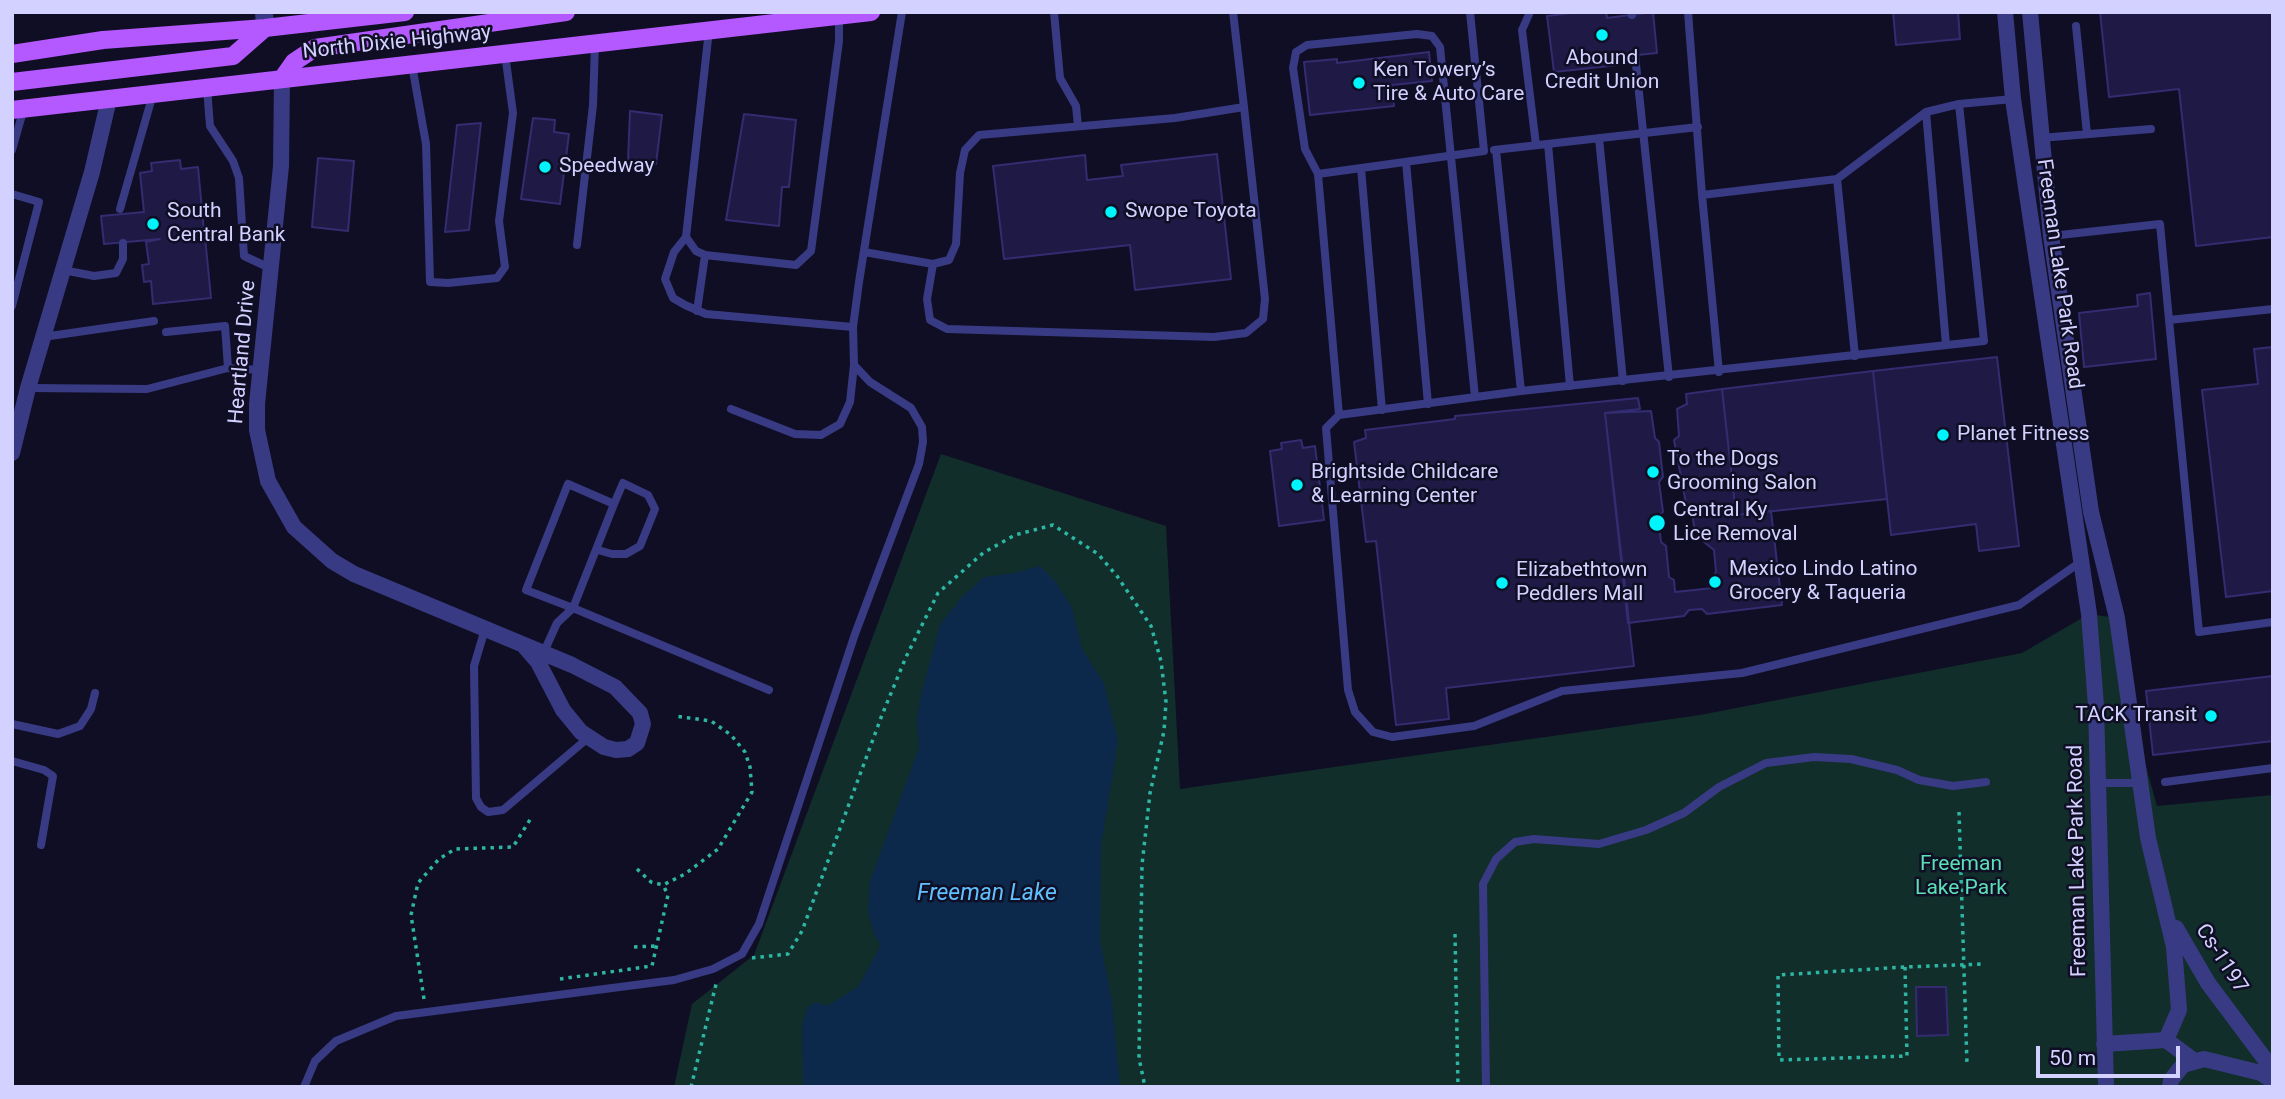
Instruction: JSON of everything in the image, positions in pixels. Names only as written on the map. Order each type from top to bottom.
[{"type":"main road","name":"North Dixie Highway","points":[[12,54],[264,20],[405,12]]},
{"type":"main road","points":[[282,79],[294,62],[315,48],[566,12]]},
{"type":"main road","points":[[735,27],[751,12]]},
{"type":"main road","name":"North Dixie Highway","points":[[18,109],[871,12]]},
{"type":"main road","points":[[12,82],[233,56],[264,20]]},
{"type":"street","name":"Freeman Lake Park Road","points":[[2005,12],[2013,99],[2091,637],[2106,1087]]},
{"type":"street","name":"Freeman Lake Park Road","points":[[2031,12],[2040,138],[2051,236],[2091,512],[2117,618],[2148,838],[2164,900]]},
{"type":"street","name":"Heartland Drive","points":[[282,79],[281,166],[257,430],[260,456],[268,481],[294,527],[312,546],[354,574],[543,654],[608,683],[626,695],[640,713],[642,734],[637,743],[628,749],[604,747],[588,737],[562,710],[538,662],[525,647]]},
{"type":"street","points":[[12,453],[109,99]]},
{"type":"street","points":[[2164,900],[2174,947],[2179,1010],[2166,1040]]},
{"type":"street","name":"Cs-1197","points":[[2164,900],[2184,946],[2273,1070]]},
{"type":"street","points":[[2104,1044],[2166,1040],[2193,1060]]},
{"type":"street","points":[[2170,1087],[2176,1072],[2193,1060],[2216,1060],[2261,1073],[2273,1081]]},
{"type":"lane","points":[[731,409],[795,434],[821,435],[839,424],[850,402],[854,365],[853,327],[902,12]]},
{"type":"lane","points":[[1054,12],[1060,78],[1076,106],[1078,126]]},
{"type":"lane","points":[[933,264],[928,299],[930,320],[947,329],[1214,337],[1246,333],[1263,319],[1265,299],[1233,12]]},
{"type":"lane","points":[[1470,12],[1484,151]]},
{"type":"lane","points":[[1530,12],[1522,30],[1536,145]]},
{"type":"lane","points":[[1688,12],[1719,372]]},
{"type":"lane","points":[[685,237],[696,251],[705,256],[786,265],[796,265],[811,251],[839,41],[839,16]]},
{"type":"lane","points":[[2076,26],[2087,134]]},
{"type":"lane","points":[[709,30],[685,237],[674,252],[665,279],[673,298],[706,314],[853,327]]},
{"type":"lane","points":[[1339,415],[1318,174],[1305,149],[1293,68],[1296,52],[1307,45],[1417,34],[1432,36],[1440,47],[1475,397]]},
{"type":"lane","points":[[577,245],[593,105],[595,44]]},
{"type":"lane","points":[[412,65],[426,144],[430,282],[472,281],[497,278],[505,267],[499,221],[513,113],[505,54]]},
{"type":"lane","points":[[1635,55],[1670,377]]},
{"type":"lane","points":[[207,88],[210,126],[233,161],[239,178],[244,256],[271,269]]},
{"type":"lane","points":[[120,209],[153,94]]},
{"type":"lane","points":[[1702,195],[1837,179],[1926,112],[1959,104],[2013,99]]},
{"type":"lane","points":[[1959,104],[1984,341],[1719,372],[1521,391],[1339,415],[1326,428],[1348,690],[1355,712],[1373,732],[1392,737],[1474,726],[1562,691],[1742,673],[2019,605],[2079,563]]},
{"type":"lane","points":[[864,252],[933,264],[949,260],[956,244],[960,173],[965,149],[979,135],[1175,118],[1244,107]]},
{"type":"lane","points":[[12,150],[18,109]]},
{"type":"lane","points":[[1926,112],[1946,345]]},
{"type":"lane","points":[[1318,174],[1484,151],[1698,127]]},
{"type":"lane","points":[[2040,138],[2151,129]]},
{"type":"lane","points":[[1599,138],[1623,381]]},
{"type":"lane","points":[[1548,144],[1570,386]]},
{"type":"lane","points":[[1496,150],[1521,391]]},
{"type":"lane","points":[[1406,162],[1428,404]]},
{"type":"lane","points":[[1362,168],[1382,410]]},
{"type":"lane","points":[[1837,179],[1855,356]]},
{"type":"lane","points":[[12,194],[39,202],[12,306]]},
{"type":"lane","points":[[2051,236],[2160,224],[2199,632],[2273,622]]},
{"type":"lane","points":[[63,270],[94,276],[116,273],[122,259],[123,243]]},
{"type":"lane","points":[[697,311],[705,256]]},
{"type":"lane","points":[[2169,320],[2273,309]]},
{"type":"lane","points":[[43,337],[154,321]]},
{"type":"lane","points":[[166,332],[225,326],[228,368]]},
{"type":"lane","points":[[304,1087],[315,1061],[337,1041],[396,1016],[674,980],[713,969],[741,954],[759,923],[855,634],[919,464],[922,428],[911,408],[870,382],[854,365]]},
{"type":"lane","points":[[28,388],[147,389],[228,368],[261,370]]},
{"type":"lane","points":[[543,654],[557,623],[573,608],[623,483],[648,495],[655,509],[640,546],[626,554],[598,550]]},
{"type":"lane","points":[[614,504],[568,484],[526,590],[769,690]]},
{"type":"lane","points":[[485,629],[474,666],[476,798],[481,807],[488,812],[503,810],[588,737]]},
{"type":"lane","points":[[12,724],[58,734],[80,726],[91,709],[95,693]]},
{"type":"lane","points":[[1486,1087],[1483,884],[1496,859],[1515,842],[1534,839],[1599,844],[1646,830],[1684,813],[1719,787],[1766,763],[1814,757],[1851,759],[1897,770],[1919,780],[1953,786],[1986,782]]},
{"type":"lane","points":[[12,761],[44,769],[53,776],[41,845]]},
{"type":"lane","points":[[2165,782],[2273,768]]},
{"type":"lane","points":[[2097,783],[2141,783]]},
{"type":"path","points":[[745,961],[788,954],[803,931],[882,715],[906,657],[938,593],[983,552],[1015,535],[1052,525],[1088,546],[1117,576],[1151,626],[1164,682],[1164,730],[1150,793],[1142,864],[1139,1058],[1145,1087]]},
{"type":"path","points":[[637,869],[651,883],[663,885],[685,874],[718,849],[752,792],[750,767],[745,752],[731,736],[711,721],[675,716]]},
{"type":"path","points":[[1959,811],[1967,1065]]},
{"type":"path","points":[[436,997],[423,999],[411,915],[418,883],[439,859],[455,849],[513,847],[531,818]]},
{"type":"path","points":[[557,980],[652,966],[668,895],[663,885]]},
{"type":"path","points":[[1455,934],[1458,1087]]},
{"type":"path","points":[[634,947],[656,946]]},
{"type":"path","points":[[1905,967],[1907,1056],[1779,1059],[1777,975],[1905,967],[1983,964]]},
{"type":"path","points":[[691,1087],[718,978]]},
{"type":"green space","name":"Freeman Lake Park","points":[[941,454],[1166,526],[1180,789],[1700,715],[2022,653],[2089,614],[2117,618],[2124,687],[2157,806],[2273,795],[2273,1087],[674,1087],[692,1004],[754,955]]},
{"type":"water","name":"Freeman Lake","points":[[1040,566],[1056,582],[1072,608],[1082,649],[1104,683],[1118,741],[1101,846],[1100,940],[1112,1001],[1120,1087],[803,1087],[802,1026],[807,1008],[816,1002],[827,1006],[858,987],[881,945],[874,935],[868,910],[870,881],[919,748],[917,719],[940,625],[961,598],[984,577]]},
{"type":"building","name":"Abound Credit Union","points":[[1606,12],[1607,18],[1653,12],[1657,53],[1618,57],[1619,65],[1554,72],[1547,16]]},
{"type":"building","points":[[1893,12],[1958,12],[1960,39],[1896,45]]},
{"type":"building","points":[[2100,12],[2273,12],[2273,237],[2196,246],[2179,89],[2109,97]]},
{"type":"building","name":"Ken Towery’s Tire & Auto Care","points":[[1429,52],[1432,81],[1392,85],[1394,106],[1310,115],[1304,62],[1337,59],[1337,63]]},
{"type":"building","points":[[630,111],[662,115],[656,164],[628,161]]},
{"type":"building","points":[[744,114],[796,120],[789,187],[782,187],[779,226],[726,220]]},
{"type":"building","name":"Speedway","points":[[533,118],[555,120],[554,132],[569,134],[560,204],[521,199]]},
{"type":"building","points":[[481,123],[469,230],[445,232],[457,125]]},
{"type":"building","name":"Swope Toyota","points":[[1217,154],[1231,279],[1135,290],[1130,245],[1004,259],[993,166],[1085,155],[1087,180],[1123,176],[1121,165]]},
{"type":"building","points":[[318,158],[354,161],[348,231],[312,227]]},
{"type":"building","name":"South Central Bank","points":[[180,160],[181,169],[198,167],[204,232],[191,234],[192,238],[205,237],[211,298],[153,304],[151,281],[144,282],[142,265],[149,264],[146,242],[160,239],[104,244],[101,216],[144,212],[140,173],[152,171],[151,163]]},
{"type":"building","points":[[2150,293],[2156,359],[2084,367],[2079,313],[2138,306],[2137,295]]},
{"type":"building","points":[[2273,347],[2273,591],[2226,597],[2202,390],[2258,384],[2254,349]]},
{"type":"building","name":"Planet Fitness","points":[[1997,357],[2019,546],[1979,551],[1976,524],[1891,535],[1873,371]]},
{"type":"building","points":[[1873,371],[1887,499],[1736,515],[1722,389]]},
{"type":"building","points":[[1722,389],[1736,515],[1771,511],[1782,605],[1707,614],[1702,609],[1689,610],[1684,616],[1628,623],[1605,413],[1651,411],[1655,438],[1659,442],[1663,477],[1659,482],[1663,512],[1658,516],[1661,542],[1666,546],[1669,577],[1674,580],[1675,592],[1713,588],[1712,577],[1716,572],[1714,550],[1704,542],[1703,533],[1694,526],[1692,513],[1687,509],[1674,440],[1679,436],[1677,409],[1687,404],[1686,394]]},
{"type":"building","name":"Elizabethtown Peddlers Mall","points":[[1638,398],[1640,409],[1605,413],[1634,666],[1446,688],[1449,719],[1396,725],[1376,541],[1366,542],[1354,442],[1366,438],[1365,430],[1455,419],[1455,416]]},
{"type":"building","name":"Brightside Childcare & Learning Center","points":[[1301,440],[1303,448],[1315,446],[1324,520],[1279,526],[1270,451],[1282,449],[1281,443]]},
{"type":"building","name":"TACK Transit","points":[[2273,676],[2273,741],[2153,755],[2146,691]]},
{"type":"building","points":[[1916,987],[1946,987],[1948,1035],[1917,1036]]},
{"type":"place","name":"Abound Credit Union","points":[[1602,35]]},
{"type":"place","name":"Ken Towery’s Tire & Auto Care","points":[[1359,83]]},
{"type":"place","name":"Speedway","points":[[545,167]]},
{"type":"place","name":"Swope Toyota","points":[[1111,212]]},
{"type":"place","name":"South Central Bank","points":[[153,224]]},
{"type":"place","name":"Planet Fitness","points":[[1943,435]]},
{"type":"place","name":"To the Dogs Grooming Salon","points":[[1653,472]]},
{"type":"place","name":"Brightside Childcare & Learning Center","points":[[1297,485]]},
{"type":"place","name":"Central Ky Lice Removal","points":[[1657,523]]},
{"type":"place","name":"Mexico Lindo Latino Grocery & Taqueria","points":[[1715,582]]},
{"type":"place","name":"Elizabethtown Peddlers Mall","points":[[1502,583]]},
{"type":"place","name":"TACK Transit","points":[[2211,716]]}]
